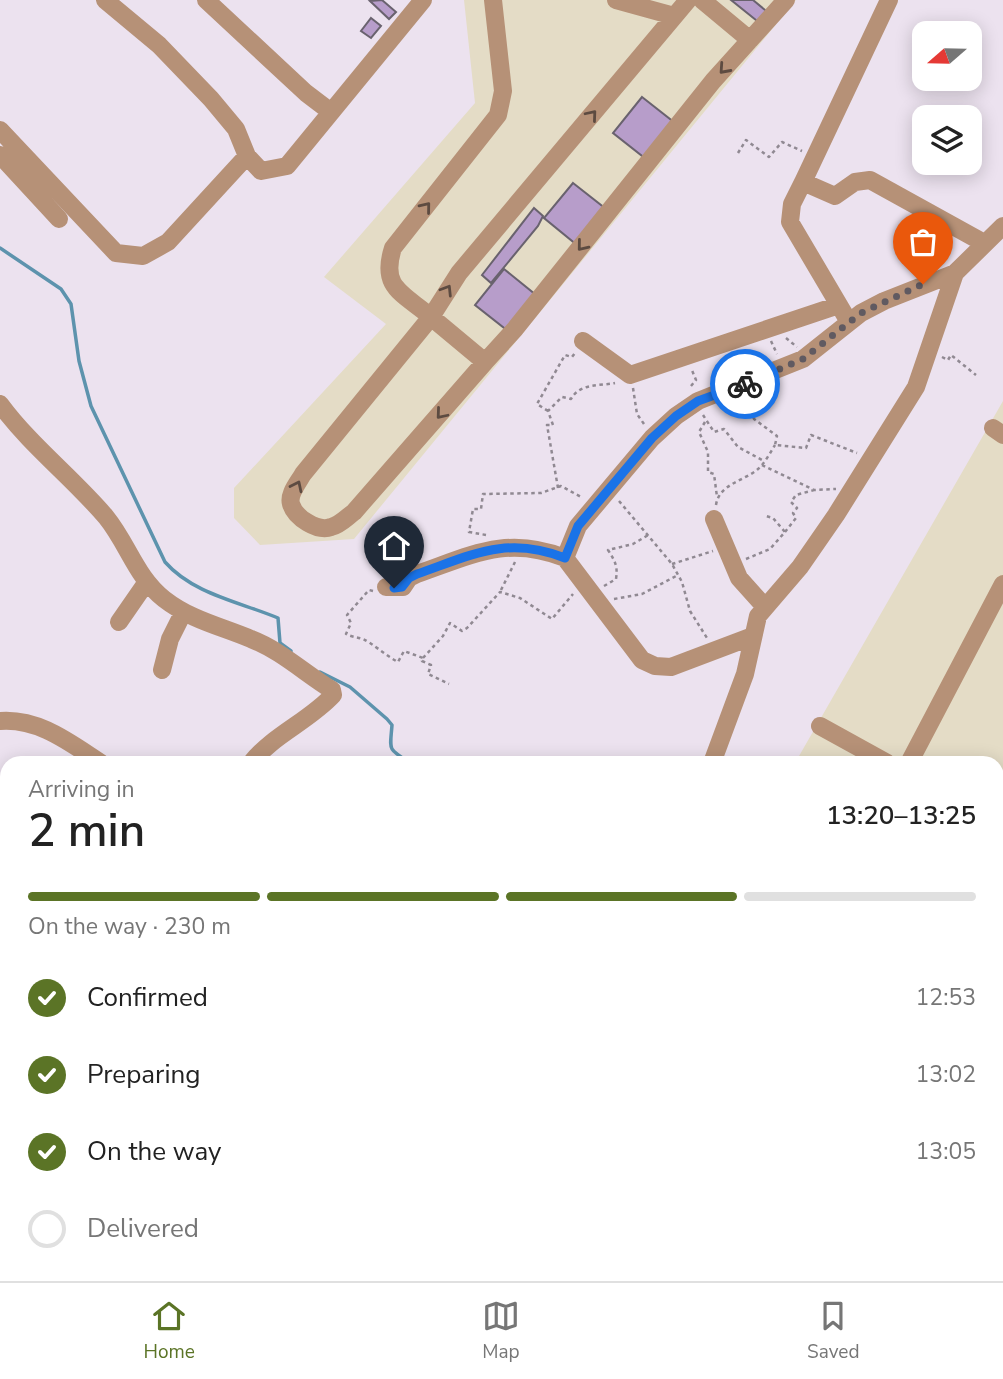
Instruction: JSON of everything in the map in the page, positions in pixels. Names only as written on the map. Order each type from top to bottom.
[{"type":"street","points":[[104,0],[159,46],[211,99],[236,130],[247,156],[261,170],[287,166],[416,2]]},
{"type":"street","points":[[206,0],[306,93],[331,112]]},
{"type":"street","points":[[485,362],[394,286],[387,274],[393,247],[498,115],[503,91],[493,0]]},
{"type":"street","points":[[616,0],[674,16]]},
{"type":"street","points":[[688,0],[467,262],[432,317],[303,474],[291,495],[291,505],[298,514],[322,528],[331,527],[354,512],[485,362],[750,40],[786,0]]},
{"type":"street","points":[[702,0],[750,40]]},
{"type":"street","points":[[849,322],[790,222],[792,204],[889,0]]},
{"type":"street","points":[[0,130],[116,253],[143,256],[168,242],[247,156]]},
{"type":"street","points":[[0,155],[59,219]]},
{"type":"street","points":[[803,182],[835,196],[855,182],[870,180],[984,243]]},
{"type":"street","points":[[565,558],[578,526],[652,438],[676,416],[698,401],[803,359],[861,313],[902,292],[955,273],[1003,226]]},
{"type":"street","points":[[715,756],[745,674],[758,616],[800,567],[916,387],[955,273]]},
{"type":"street","points":[[583,341],[630,375],[839,305]]},
{"type":"street","points":[[0,404],[32,442],[108,519],[146,583],[183,613],[213,627],[252,639],[332,690],[333,695],[324,704],[257,756]]},
{"type":"street","points":[[714,519],[745,588],[765,607]]},
{"type":"street","points":[[386,587],[402,587],[409,578],[417,574],[487,549],[540,548],[565,558],[642,660],[655,666],[671,667],[753,636]]},
{"type":"street","points":[[119,622],[146,583]]},
{"type":"street","points":[[913,756],[1003,584]]},
{"type":"street","points":[[162,670],[165,652],[183,613]]},
{"type":"street","points":[[0,720],[26,721],[51,732],[90,756]]},
{"type":"street","points":[[820,726],[874,756]]},
{"type":"path","points":[[738,153],[746,140],[769,157],[782,142],[815,157]]},
{"type":"path","points":[[774,326],[799,349],[803,359]]},
{"type":"path","points":[[774,326],[782,368]]},
{"type":"path","points":[[558,488],[547,425],[553,425],[552,418],[548,411],[537,404],[547,382],[565,355],[572,357],[583,341]]},
{"type":"path","points":[[930,351],[948,360],[951,355],[976,375]]},
{"type":"path","points":[[686,356],[696,380],[691,387],[705,422],[714,432],[724,429],[738,447],[814,490]]},
{"type":"path","points":[[548,411],[562,397],[571,399],[575,392],[590,385],[612,384],[630,375],[640,421],[650,427],[652,438]]},
{"type":"path","points":[[717,497],[763,463],[775,445],[777,436],[754,419],[738,386]]},
{"type":"path","points":[[705,422],[699,432],[708,452],[708,472],[714,474],[717,497],[714,519]]},
{"type":"path","points":[[775,445],[806,448],[811,435],[847,446],[869,460]]},
{"type":"path","points":[[487,549],[486,534],[469,532],[473,509],[481,509],[483,494],[541,493],[558,488],[572,490],[593,507]]},
{"type":"path","points":[[608,489],[650,534],[672,564],[694,618],[715,649]]},
{"type":"path","points":[[672,564],[771,549],[796,518],[793,513],[797,508],[791,502],[796,495],[814,490],[836,489],[848,495]]},
{"type":"path","points":[[766,516],[773,518],[785,532]]},
{"type":"path","points":[[594,596],[616,579],[617,565],[608,550],[633,544],[650,534]]},
{"type":"path","points":[[423,658],[443,636],[450,623],[462,631],[467,628],[500,592],[523,547]]},
{"type":"path","points":[[500,592],[520,598],[552,619],[566,600],[594,596],[633,597],[655,589],[678,575]]},
{"type":"path","points":[[386,587],[381,591],[369,590],[349,610],[346,615],[351,623],[346,634],[360,638],[374,646],[377,652],[398,662],[404,651],[423,658],[422,661],[431,665],[428,674],[449,684]]},
{"type":"shaded area","points":[[464,0],[796,0],[354,539],[260,545],[234,518],[234,488],[386,324],[324,277],[475,103]]},
{"type":"shaded area","points":[[1003,401],[1003,756],[799,756]]},
{"type":"building","points":[[382,0],[396,12],[389,19],[370,1]]},
{"type":"building","points":[[731,0],[753,0],[776,19],[767,29]]},
{"type":"building","points":[[371,18],[381,26],[371,38],[361,31]]},
{"type":"building","points":[[642,97],[675,123],[646,159],[613,133]]},
{"type":"building","points":[[573,183],[606,209],[577,245],[544,218]]},
{"type":"building","points":[[534,208],[543,216],[538,226],[491,283],[482,275]]},
{"type":"building","points":[[504,269],[536,295],[508,331],[475,305]]},
{"type":"waterway","points":[[0,248],[61,289],[71,304],[79,361],[91,406],[165,562],[176,573],[203,590],[278,618],[280,643],[291,651]]},
{"type":"waterway","points":[[320,672],[350,687],[387,719],[392,725],[392,748],[400,756]]},
{"type":"way so far","points":[[745,384],[803,359],[824,346],[861,313],[923,284]]},
{"type":"route","points":[[394,588],[402,587],[409,578],[417,574],[487,549],[540,548],[565,558],[578,526],[652,438],[676,416],[698,401],[745,384]]}]
